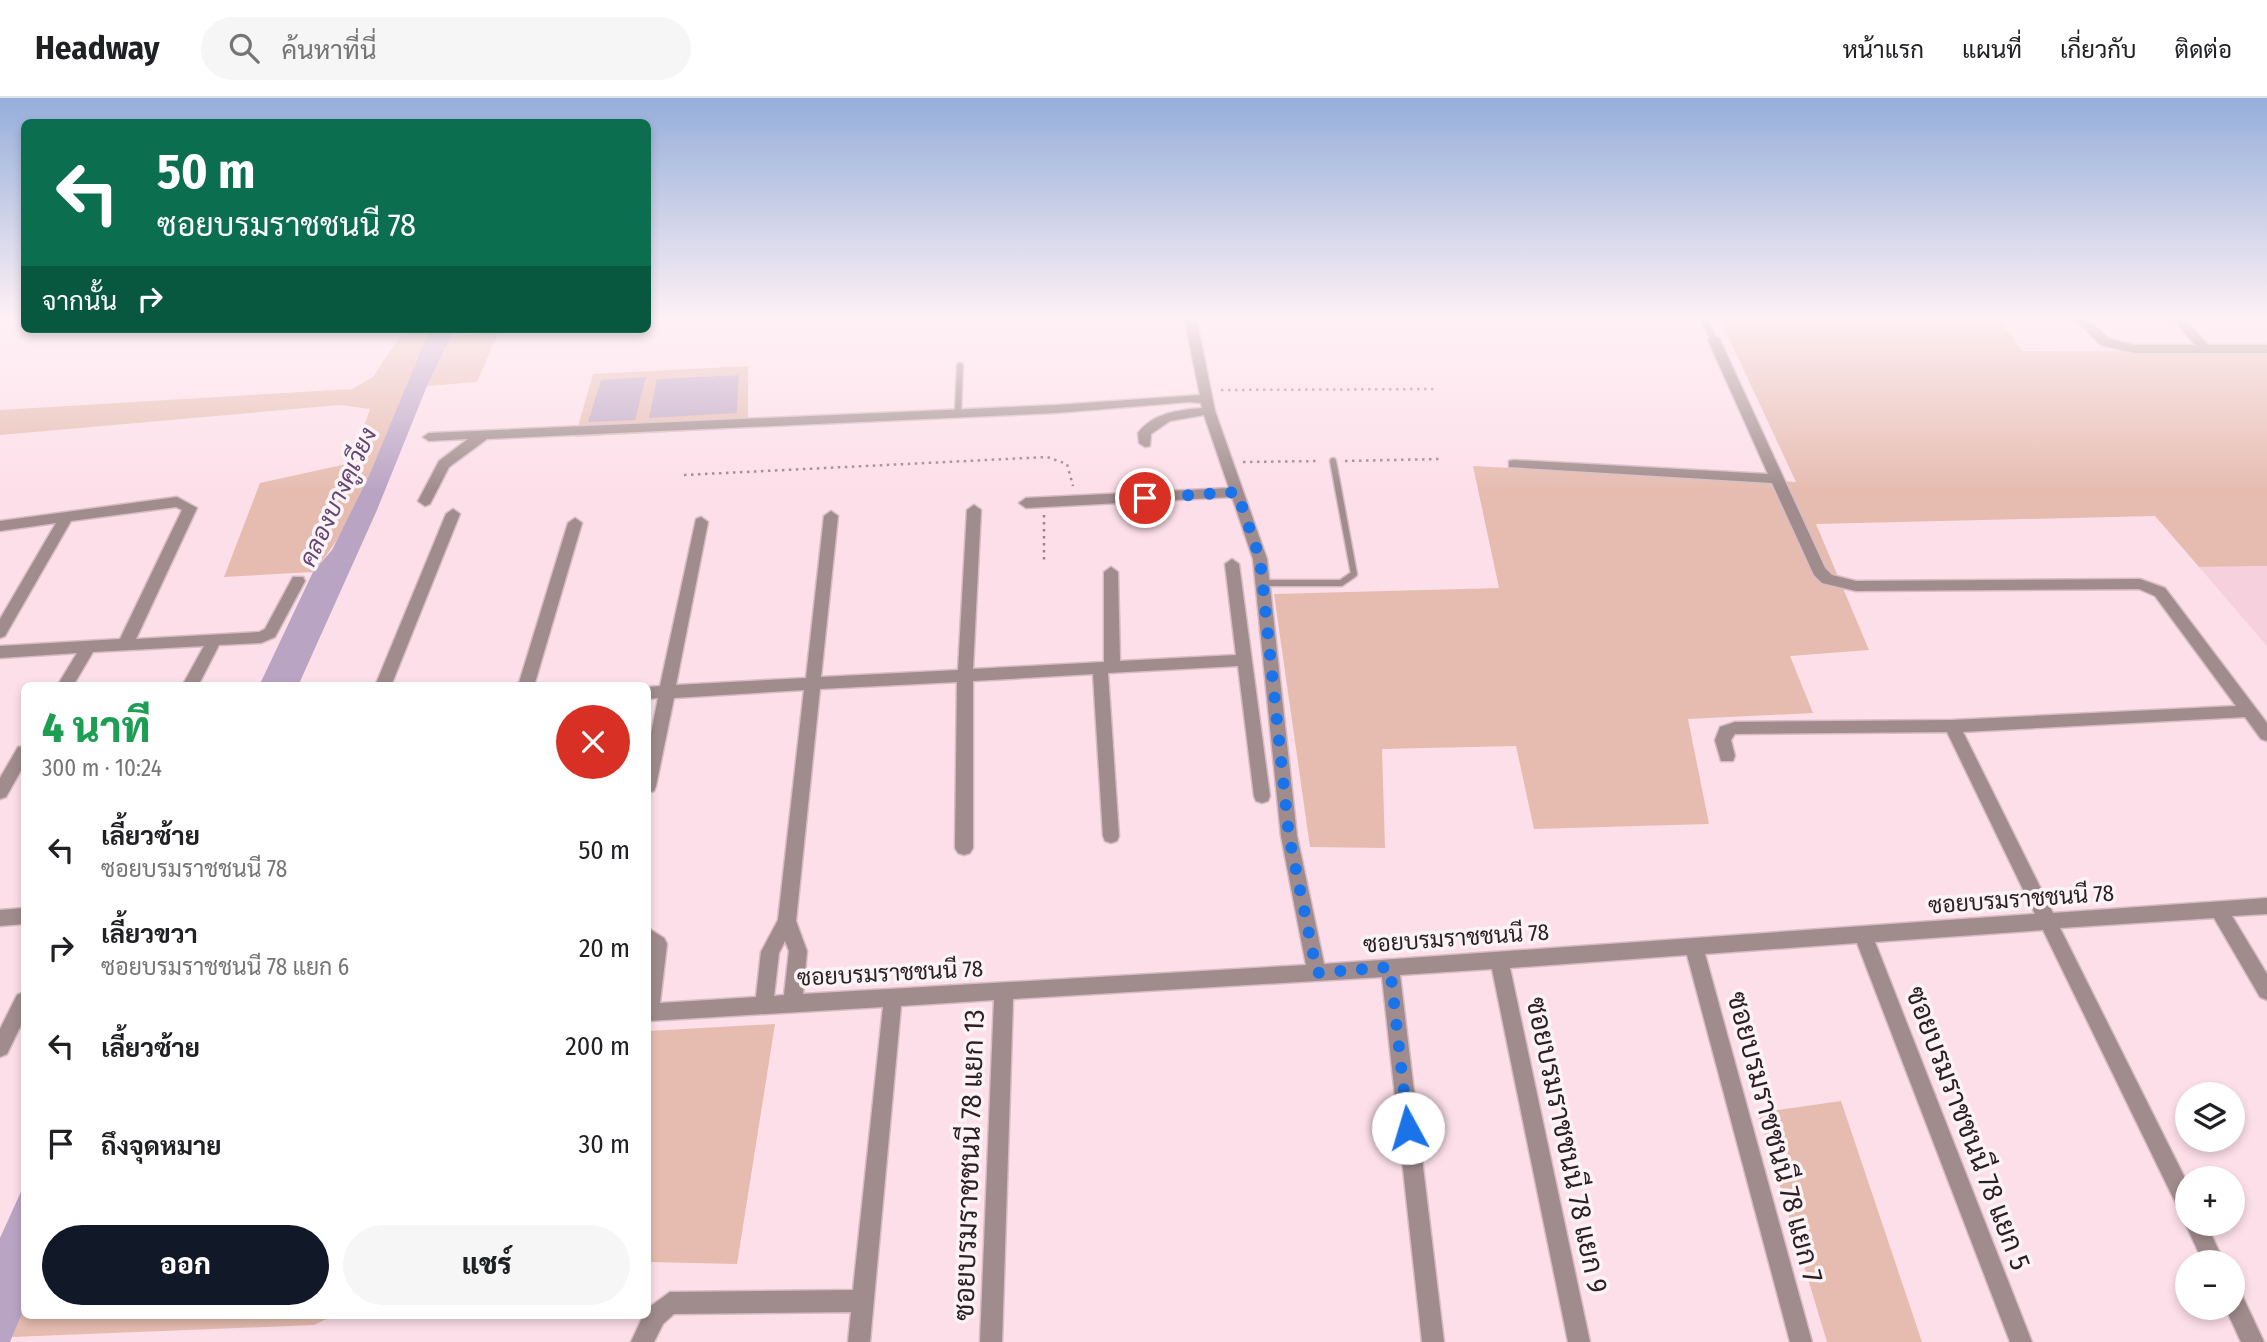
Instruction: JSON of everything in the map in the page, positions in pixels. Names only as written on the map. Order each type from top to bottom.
[{"type":"street","points":[[1202,375],[1207,400],[1255,538],[1263,583],[1289,836],[1317,973]]},
{"type":"street","points":[[1730,375],[1819,570],[1827,579],[1856,586],[2140,584],[2160,592],[2267,735]]},
{"type":"street","points":[[429,437],[958,412],[1189,398],[1207,400]]},
{"type":"street","points":[[1145,443],[1144,433],[1151,424],[1207,400]]},
{"type":"street","points":[[425,500],[444,464],[483,435]]},
{"type":"street","points":[[1514,464],[1778,479]]},
{"type":"street","points":[[1026,503],[1237,492]]},
{"type":"street","points":[[0,526],[177,502],[190,508],[125,645]]},
{"type":"street","points":[[964,848],[965,675],[974,510]]},
{"type":"street","points":[[385,682],[453,513]]},
{"type":"street","points":[[764,1005],[770,952],[787,921],[831,516]]},
{"type":"street","points":[[0,632],[66,518]]},
{"type":"street","points":[[651,771],[701,522]]},
{"type":"street","points":[[527,682],[575,523]]},
{"type":"street","points":[[1233,564],[1262,796]]},
{"type":"street","points":[[1111,572],[1106,667],[1111,836]]},
{"type":"street","points":[[0,652],[246,640],[270,633],[298,580]]},
{"type":"street","points":[[192,682],[214,641]]},
{"type":"street","points":[[67,682],[88,647]]},
{"type":"street","points":[[651,693],[1244,660]]},
{"type":"street","points":[[1727,755],[1723,740],[1726,732],[1735,728],[1952,726],[2249,711]]},
{"type":"street","points":[[1952,726],[2175,1180]]},
{"type":"street","points":[[0,792],[21,757]]},
{"type":"street","name":"ซอยบรมราชชนนี 78","points":[[651,1012],[1317,973],[2267,906]]},
{"type":"street","points":[[2219,910],[2267,991]]},
{"type":"street","points":[[0,918],[21,916]]},
{"type":"street","points":[[787,921],[798,951],[793,1003]]},
{"type":"street","name":"ซอยบรมราชชนนี 78 แยก 5","points":[[1863,934],[2021,1342]]},
{"type":"street","points":[[651,938],[658,944],[651,997]]},
{"type":"street","name":"ซอยบรมราชชนนี 78 แยก 7","points":[[1694,946],[1801,1342]]},
{"type":"street","name":"ซอยบรมราชชนนี 78 แยก 9","points":[[1499,960],[1580,1342]]},
{"type":"street","points":[[1390,967],[1433,1342]]},
{"type":"street","name":"ซอยบรมราชชนนี 78 แยก 13","points":[[991,1342],[1003,991]]},
{"type":"street","points":[[859,1342],[893,998]]},
{"type":"street","points":[[0,1048],[21,1007]]},
{"type":"street","points":[[642,1342],[655,1316],[670,1303],[863,1301]]},
{"type":"street","points":[[2242,1320],[2253,1342]]},
{"type":"lane","points":[[958,412],[960,375]]},
{"type":"lane","points":[[1263,583],[1341,583],[1353,574],[1333,461]]},
{"type":"path","points":[[1207,400],[1436,389]]},
{"type":"path","points":[[684,475],[1046,457],[1067,464],[1077,502]]},
{"type":"path","points":[[1044,503],[1044,562]]},
{"type":"shaded area","points":[[411,375],[432,375],[377,510],[300,682],[261,682],[313,572],[332,550],[369,476]]},
{"type":"shaded area","points":[[412,375],[379,456],[348,521],[313,572],[224,577],[260,483],[351,463],[370,409],[340,405],[0,435],[0,410],[352,389],[373,377]]},
{"type":"shaded area","points":[[432,375],[480,375],[477,382],[427,386]]},
{"type":"shaded area","points":[[593,375],[738,375],[657,379],[737,412],[739,375],[748,375],[748,428],[575,437]]},
{"type":"shaded area","points":[[739,375],[737,413],[649,418],[657,379]]},
{"type":"shaded area","points":[[1746,375],[2267,375],[2267,566],[2199,567],[2155,516],[1816,524],[1869,650],[1790,656],[1813,713],[1688,719],[1709,824],[1534,829],[1516,746],[1382,749],[1385,848],[1310,847],[1274,594],[1499,588],[1473,466],[1796,482]]},
{"type":"shaded area","points":[[646,377],[635,420],[588,422],[601,380]]},
{"type":"shaded area","points":[[2267,566],[2267,646],[2199,567]]},
{"type":"shaded area","points":[[775,1024],[737,1264],[651,1262],[651,1031]]},
{"type":"shaded area","points":[[1841,1101],[1922,1342],[1827,1342],[1758,1113]]},
{"type":"shaded area","points":[[21,1192],[21,1316],[10,1342],[0,1342],[0,1238]]},
{"type":"shaded area","points":[[21,1316],[21,1319],[327,1319],[314,1325],[12,1337]]},
{"type":"route","points":[[1145,498],[1237,492],[1260,559],[1289,836],[1317,973],[1390,967],[1408,1128]]},
{"type":"water label","name":"คลองบางคูเวียง","points":[[338,497]]}]
